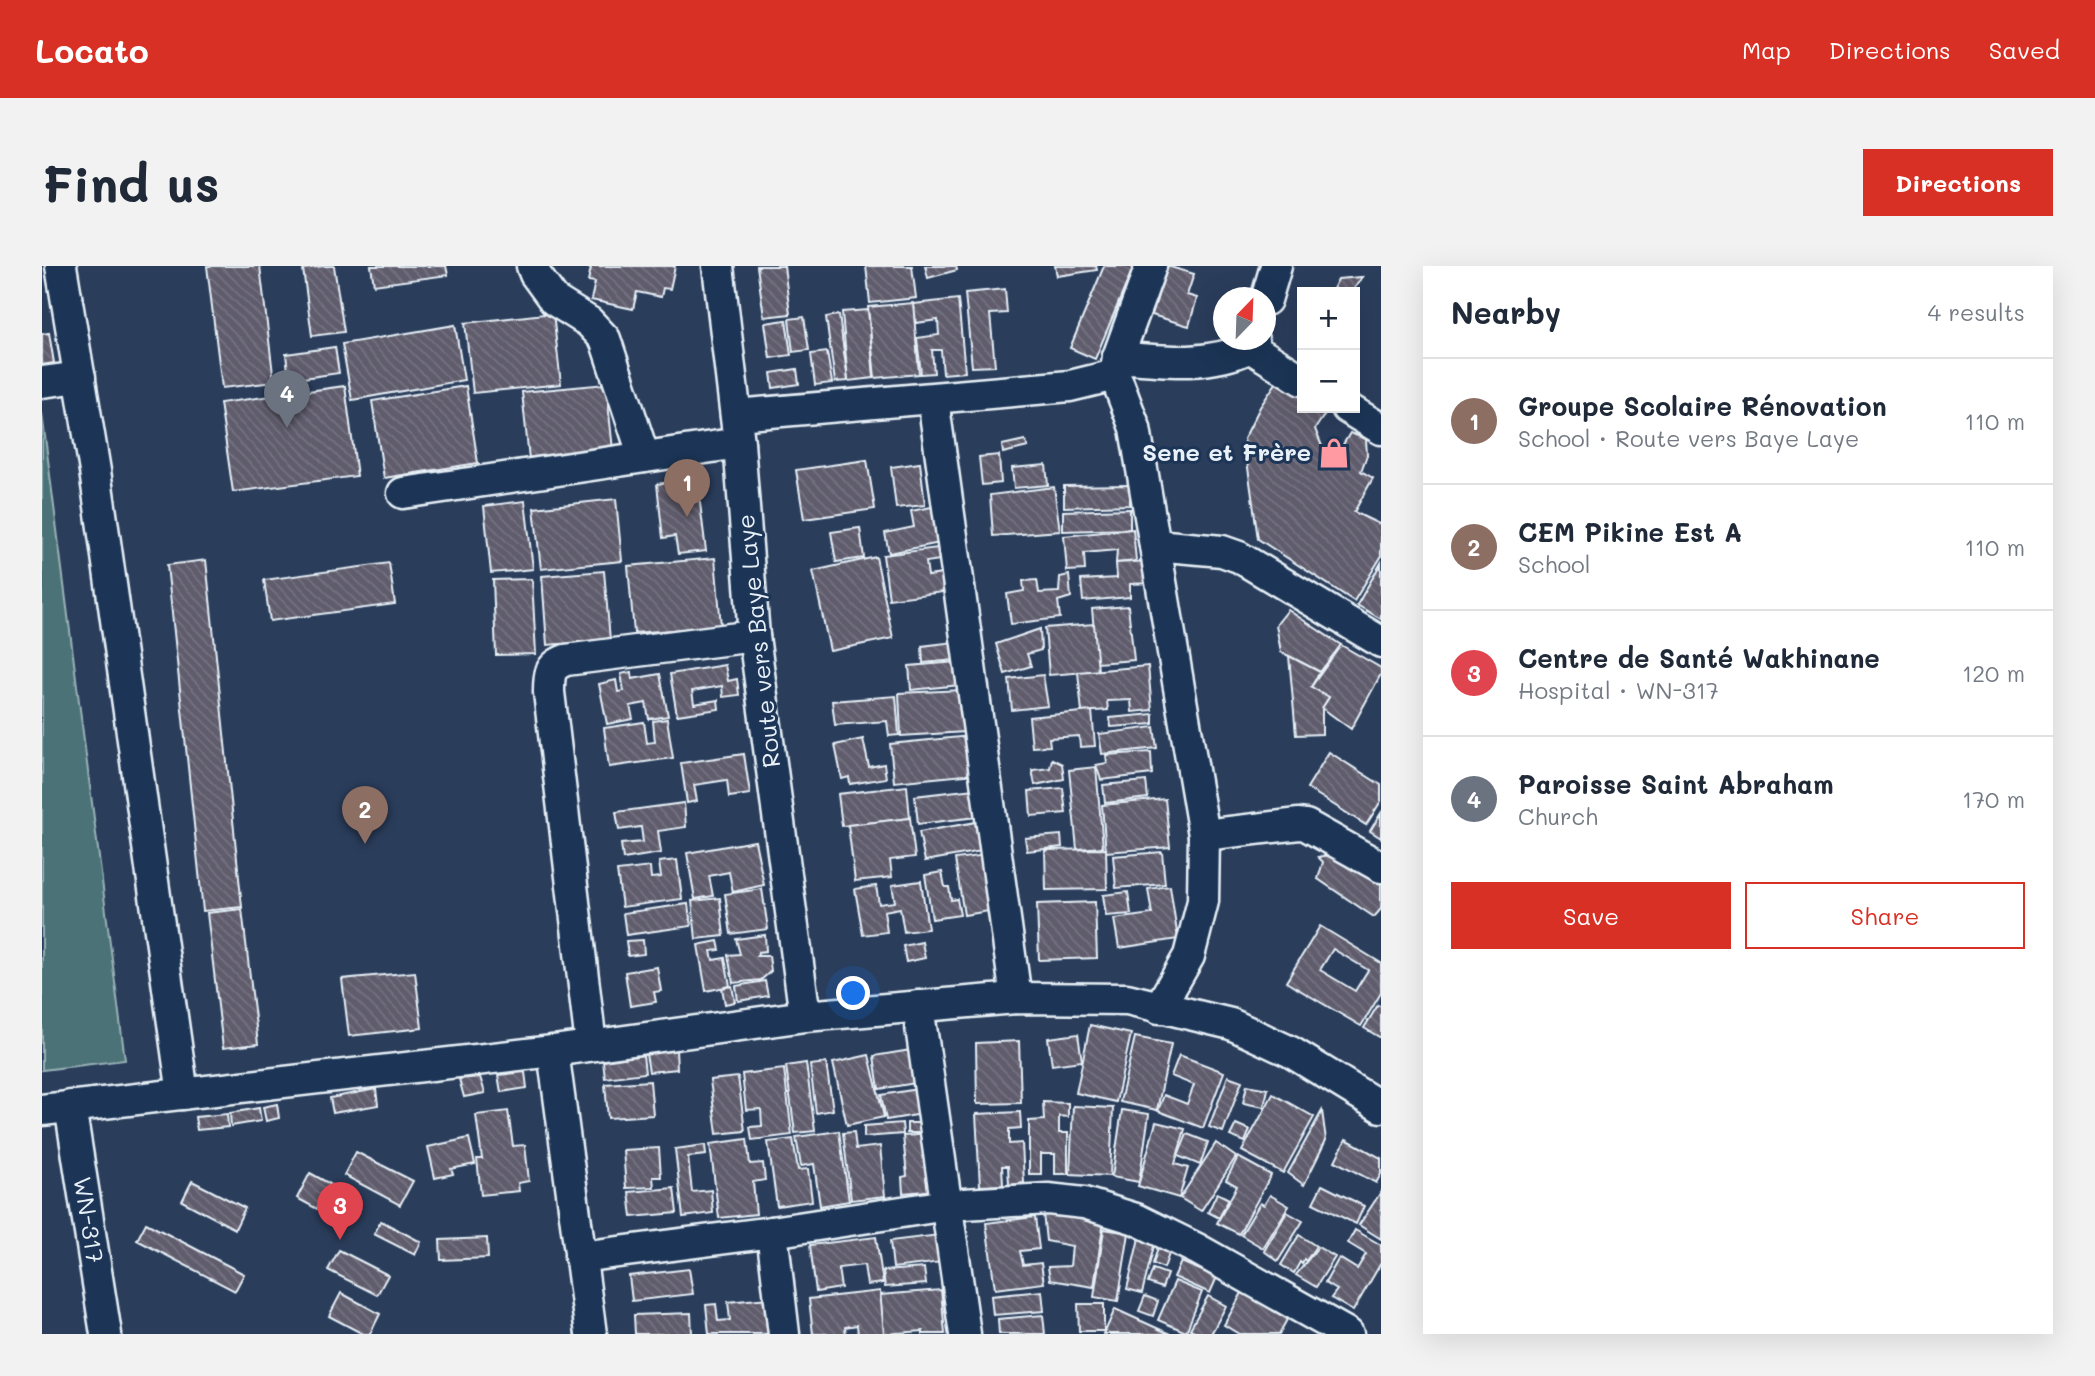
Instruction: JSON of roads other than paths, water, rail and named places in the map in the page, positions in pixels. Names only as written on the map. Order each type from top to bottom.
[{"type":"street","points":[[61,266],[80,377],[183,1094]]},
{"type":"street","points":[[532,266],[554,300],[589,322],[605,339],[644,457]]},
{"type":"street","name":"Route vers Baye Laye","points":[[719,266],[738,429],[754,636],[805,1016]]},
{"type":"street","points":[[1151,266],[1116,366],[1135,428],[1204,835],[1203,901],[1189,956],[1159,1008]]},
{"type":"street","points":[[1269,287],[1276,266]]},
{"type":"street","points":[[403,493],[644,457],[738,429],[933,399],[1070,386],[1116,366],[1194,360],[1236,354],[1242,350]]},
{"type":"street","points":[[1261,350],[1297,376]]},
{"type":"street","points":[[42,382],[80,377]]},
{"type":"street","points":[[933,399],[1016,998]]},
{"type":"street","points":[[1355,413],[1381,429]]},
{"type":"street","points":[[1155,545],[1222,551],[1239,558],[1381,642]]},
{"type":"street","points":[[592,1045],[549,692],[551,669],[566,660],[754,636]]},
{"type":"street","points":[[1204,835],[1306,825],[1381,867]]},
{"type":"street","points":[[56,1108],[553,1051],[805,1016],[1016,998],[1127,999],[1231,1024],[1292,1052],[1381,1107]]},
{"type":"street","points":[[918,1006],[965,1334]]},
{"type":"street","points":[[553,1051],[591,1334]]},
{"type":"street","name":"WN-317","points":[[56,1108],[106,1334]]},
{"type":"street","points":[[580,1257],[772,1232],[947,1205],[1048,1199],[1084,1203],[1136,1219],[1197,1249],[1348,1334]]},
{"type":"street","points":[[772,1232],[784,1334]]},
{"type":"place","name":"Paroisse Saint Abraham","points":[[287,428]]},
{"type":"place","name":"Sene et Frère","points":[[1334,453]]},
{"type":"place","name":"Groupe Scolaire Rénovation","points":[[687,517]]},
{"type":"place","name":"CEM Pikine Est A","points":[[365,844]]},
{"type":"place","name":"Centre de Santé Wakhinane","points":[[340,1240]]}]
